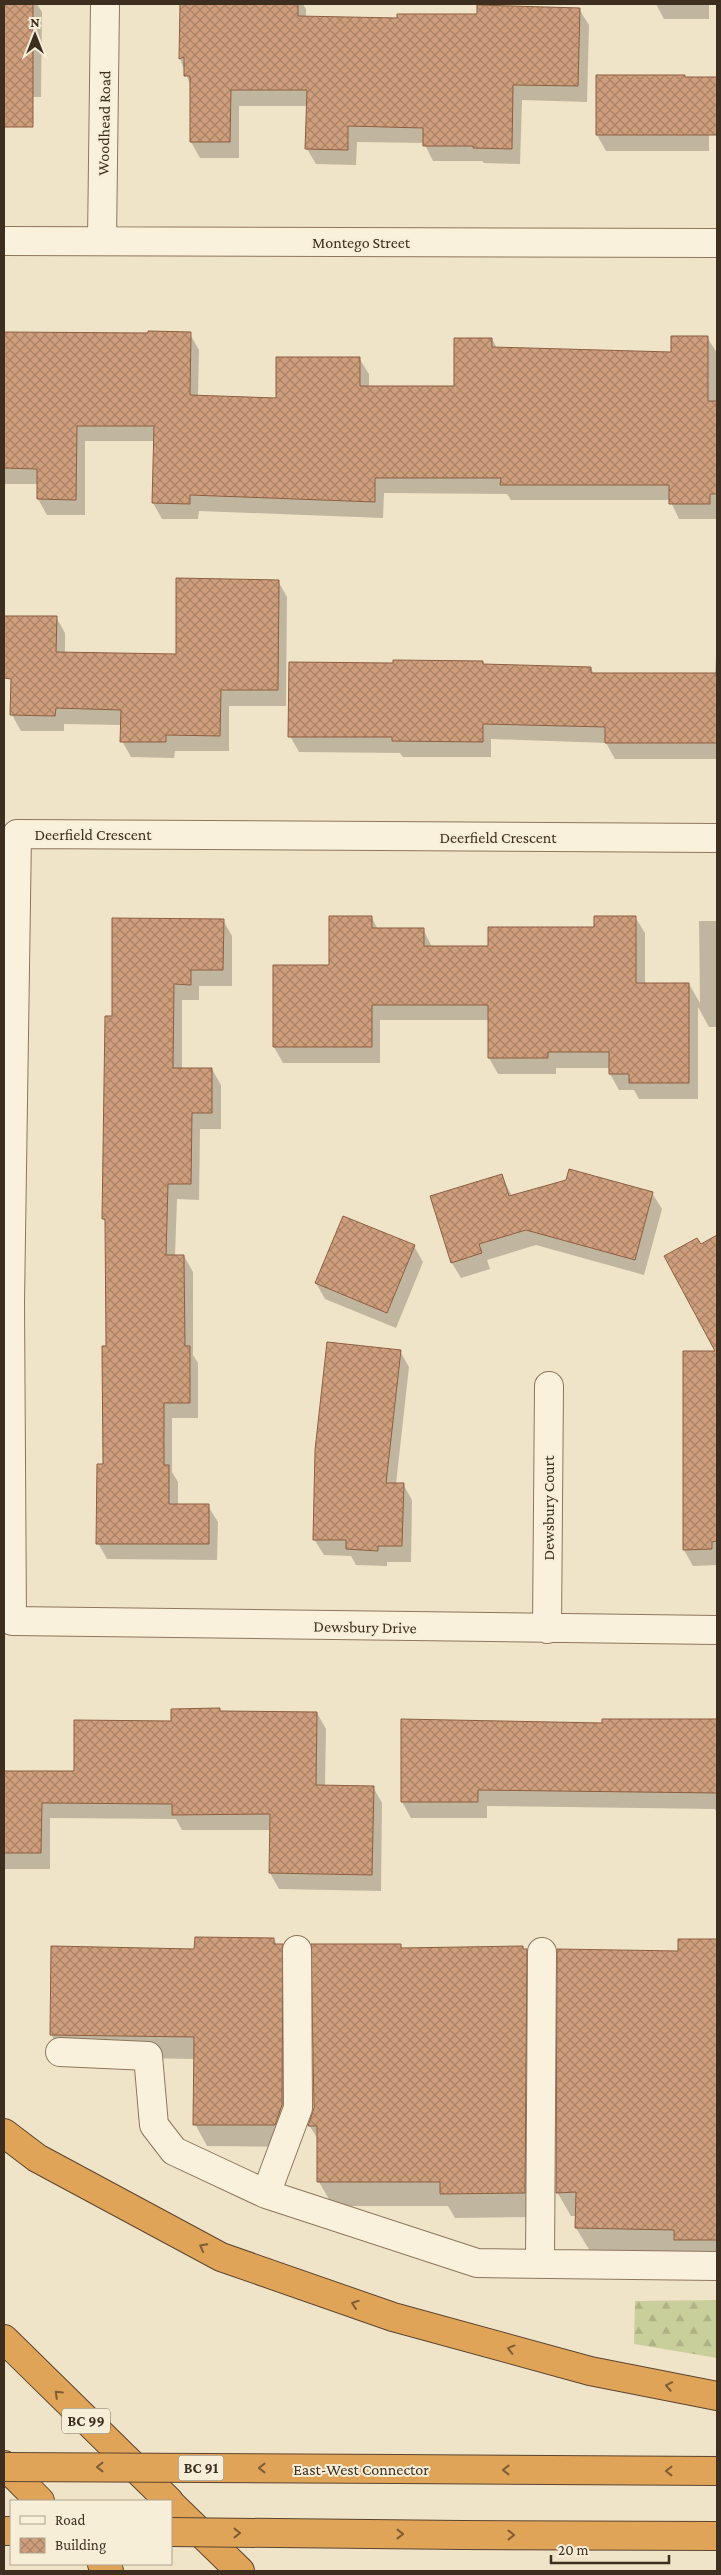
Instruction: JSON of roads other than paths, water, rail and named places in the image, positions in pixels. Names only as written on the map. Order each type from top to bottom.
[{"type":"highway","points":[[4,2133],[37,2158],[221,2257],[393,2317],[590,2371],[717,2396]]},
{"type":"highway","name":"BC 99","points":[[4,2339],[167,2500]]},
{"type":"highway","points":[[4,2466],[39,2500]]},
{"type":"highway","name":"East-West Connector","points":[[4,2466],[717,2471]]},
{"type":"highway","points":[[172,2505],[240,2571]]},
{"type":"highway","points":[[172,2532],[717,2536]]},
{"type":"highway","points":[[591,2535],[717,2549]]},
{"type":"street","name":"Woodhead Road","points":[[102,241],[105,4]]},
{"type":"street","name":"Montego Street","points":[[4,241],[717,243]]},
{"type":"street","name":"Deerfield Crescent","points":[[12,1621],[7,1302],[17,834],[717,838]]},
{"type":"street","name":"Dewsbury Court","points":[[547,1629],[549,1386]]},
{"type":"street","name":"Dewsbury Drive","points":[[12,1621],[717,1630]]},
{"type":"street","points":[[266,2194],[298,2108],[296,1950]]},
{"type":"street","points":[[540,2264],[542,1952]]},
{"type":"street","points":[[60,2052],[148,2056],[154,2125],[174,2151],[266,2194],[477,2263],[717,2266]]}]
